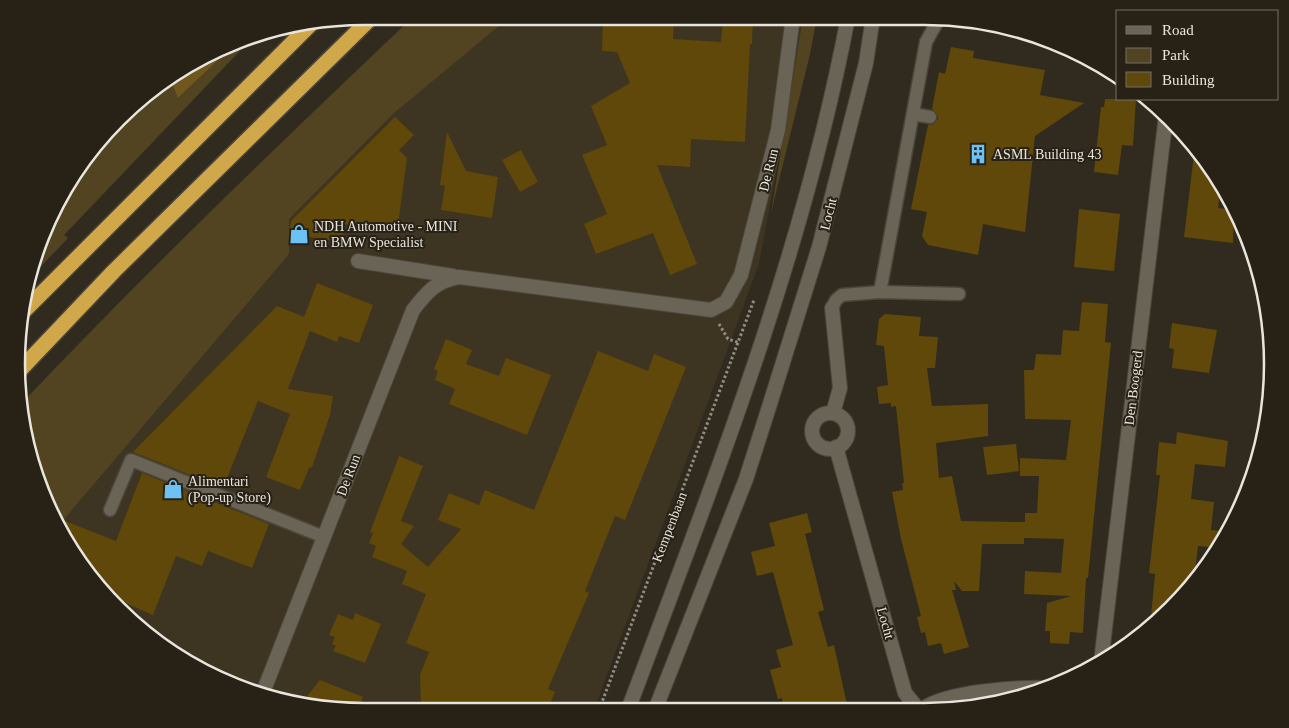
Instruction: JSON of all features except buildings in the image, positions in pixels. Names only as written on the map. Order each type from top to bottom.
[{"type":"highway","points":[[25,364],[114,271],[364,25]]},
{"type":"highway","points":[[31,303],[304,31]]},
{"type":"street","name":"De Run","points":[[358,261],[459,277],[711,310],[726,302],[742,274],[778,130],[792,25]]},
{"type":"street","name":"Locht","points":[[743,397],[792,246],[838,71],[847,25]]},
{"type":"street","name":"Locht","points":[[658,703],[746,479],[820,247],[866,63],[872,25]]},
{"type":"street","name":"Den Boogerd","points":[[1102,653],[1165,124]]},
{"type":"street","name":"De Run","points":[[265,688],[413,310],[429,289],[444,280],[459,277]]},
{"type":"street","points":[[832,308],[840,388],[833,413]]},
{"type":"street","name":"Kempenbaan","points":[[631,703],[743,397]]},
{"type":"street","points":[[833,413],[843,419],[848,429],[845,440],[836,447],[830,448],[818,444],[812,432],[816,420],[821,416],[833,413]]},
{"type":"street","name":"Locht","points":[[836,447],[905,692],[913,703]]},
{"type":"street","points":[[937,702],[968,694],[1027,687]]},
{"type":"lane","points":[[880,292],[926,42],[935,25]]},
{"type":"lane","points":[[913,114],[930,117]]},
{"type":"lane","points":[[832,308],[836,300],[842,295],[880,292],[959,294]]},
{"type":"lane","points":[[110,510],[131,460],[324,537]]},
{"type":"path","points":[[711,310],[728,339],[740,344],[755,297]]},
{"type":"path","name":"Kempenbaan","points":[[602,703],[740,344]]},
{"type":"shaded area","points":[[485,25],[804,25],[759,264],[597,703],[342,702],[298,696],[255,685],[194,658],[140,619],[109,588],[70,534],[46,481],[281,220]]},
{"type":"shaded area","points":[[222,56],[178,98],[173,84],[194,70]]},
{"type":"green space","points":[[405,25],[500,25],[394,113],[289,219],[289,254],[63,520],[43,473],[32,430],[27,398],[215,207]]},
{"type":"green space","points":[[802,25],[815,25],[810,54],[771,213]]},
{"type":"green space","points":[[243,48],[64,235],[68,238],[39,268],[51,234],[70,194],[109,140],[140,109],[173,84],[179,97],[222,56]]},
{"type":"place","name":"ASML Building 43","points":[[978,154]]},
{"type":"place","name":"NDH Automotive - MINI en BMW Specialist","points":[[299,234]]},
{"type":"place","name":"Alimentari (Pop-up Store)","points":[[173,489]]}]
